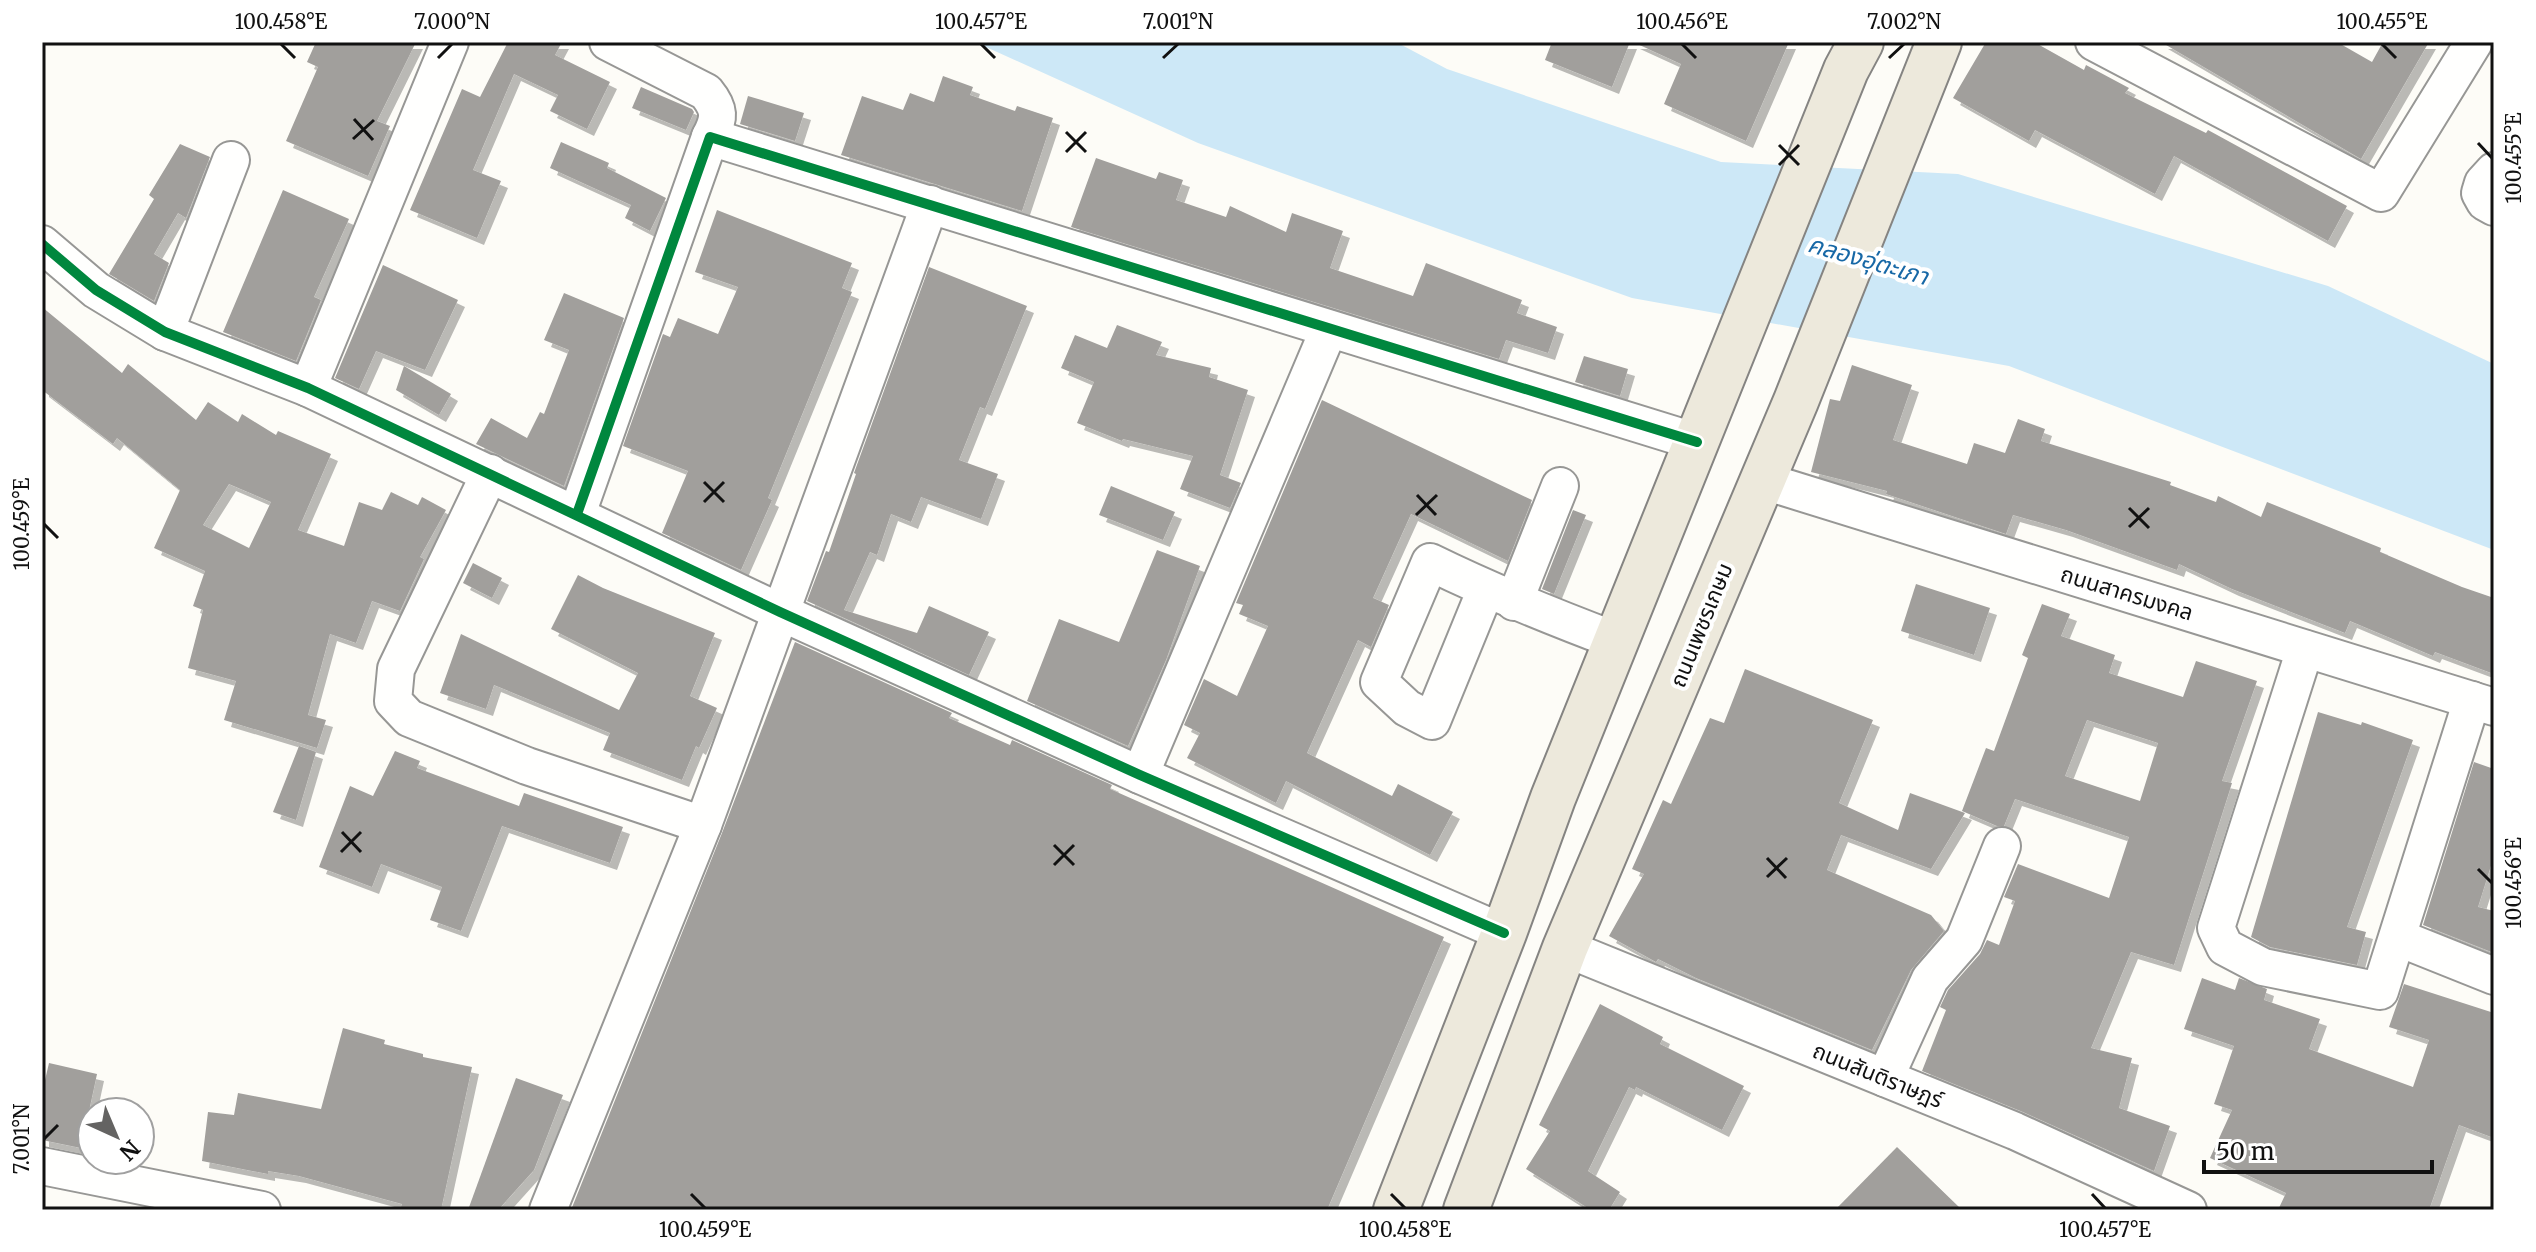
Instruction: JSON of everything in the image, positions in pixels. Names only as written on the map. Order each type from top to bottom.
[{"type":"main road","name":"ถนนเพชรเกษม","points":[[1466,1210],[1565,948],[1796,401],[1939,42]]},
{"type":"main road","points":[[1396,1210],[1553,798],[1855,50]]},
{"type":"street","points":[[308,388],[450,42]]},
{"type":"street","points":[[577,514],[718,121],[717,107],[706,92],[608,42]]},
{"type":"street","points":[[2094,42],[2381,193],[2474,42]]},
{"type":"street","points":[[710,137],[1697,442]]},
{"type":"street","points":[[165,332],[231,160]]},
{"type":"street","points":[[2494,171],[2483,183],[2480,193],[2485,202],[2494,207]]},
{"type":"street","points":[[548,1210],[703,825],[930,204]]},
{"type":"street","points":[[42,244],[96,290],[165,332],[308,388],[780,612],[1140,775],[1504,933]]},
{"type":"street","points":[[1140,775],[1329,329]]},
{"type":"street","points":[[490,473],[396,669],[393,701],[409,718],[527,766],[703,825]]},
{"type":"street","name":"ถนนสาครมงคล","points":[[1761,480],[2483,704]]},
{"type":"street","points":[[1560,486],[1500,595],[1617,641]]},
{"type":"street","points":[[2305,649],[2216,928],[2225,947],[2263,967],[2380,991],[2483,704]]},
{"type":"street","points":[[1885,1078],[1930,979],[1964,940],[2002,846]]},
{"type":"street","points":[[2399,938],[2494,976]]},
{"type":"street","name":"ถนนสันติราษฎร์","points":[[1565,948],[2015,1131],[2188,1210]]},
{"type":"street","points":[[42,1166],[178,1202],[262,1210]]},
{"type":"water","name":"คลองอุ่ตะเภา","points":[[975,42],[1396,42],[1447,69],[1721,162],[1958,174],[2328,286],[2494,364],[2494,550],[2009,366],[1632,298],[1198,143]]},
{"type":"building","points":[[316,42],[416,42],[377,121],[390,126],[368,176],[286,141],[318,67],[307,62]]},
{"type":"building","points":[[508,42],[562,42],[555,55],[610,82],[587,129],[550,111],[558,95],[514,74],[473,170],[501,181],[477,238],[410,210],[462,89],[480,97]]},
{"type":"building","points":[[1552,42],[1630,42],[1612,87],[1545,60]]},
{"type":"building","points":[[1633,42],[1789,42],[1746,141],[1664,104],[1681,64]]},
{"type":"building","points":[[1986,42],[2034,42],[2084,70],[2086,65],[2129,88],[2125,93],[2206,133],[2208,130],[2347,206],[2328,241],[2174,156],[2155,194],[2035,130],[2029,141],[1953,98]]},
{"type":"building","points":[[2161,42],[2337,42],[2372,62],[2383,42],[2429,42],[2361,159]]},
{"type":"building","points":[[943,76],[973,87],[970,95],[1015,111],[1017,106],[1053,118],[1022,211],[841,155],[862,96],[903,110],[910,93],[934,102]]},
{"type":"building","points":[[641,87],[692,109],[694,112],[686,130],[632,108]]},
{"type":"building","points":[[748,96],[804,113],[795,141],[740,124]]},
{"type":"building","points":[[561,142],[609,163],[607,168],[666,198],[650,231],[625,218],[631,205],[550,168]]},
{"type":"building","points":[[180,144],[210,157],[186,218],[178,213],[154,254],[169,263],[154,301],[109,274],[154,199],[149,195]]},
{"type":"building","points":[[1096,158],[1156,179],[1159,172],[1183,180],[1176,200],[1226,217],[1230,206],[1286,232],[1292,213],[1343,231],[1330,268],[1413,296],[1426,263],[1522,300],[1517,313],[1557,327],[1548,353],[1506,340],[1499,359],[1071,227]]},
{"type":"building","points":[[283,190],[349,219],[314,297],[321,300],[296,361],[223,332]]},
{"type":"building","points":[[717,210],[852,263],[842,288],[852,292],[768,498],[772,500],[741,570],[662,533],[688,471],[623,446],[663,334],[670,337],[678,318],[718,334],[738,287],[695,272]]},
{"type":"building","points":[[383,265],[458,300],[425,370],[376,351],[359,389],[335,378]]},
{"type":"building","points":[[929,267],[1027,306],[985,409],[980,407],[959,460],[998,474],[981,519],[921,497],[911,522],[891,514],[877,555],[870,552],[844,610],[917,633],[929,606],[989,632],[969,675],[807,601],[826,551],[829,552],[854,473]]},
{"type":"building","points":[[564,293],[624,318],[564,486],[476,444],[491,418],[527,438],[540,412],[544,414],[569,350],[544,340]]},
{"type":"building","points":[[42,307],[122,373],[128,364],[196,420],[208,402],[238,422],[242,414],[276,435],[278,431],[331,454],[298,530],[344,546],[359,502],[382,510],[391,492],[418,505],[422,497],[446,510],[420,557],[424,559],[400,611],[372,601],[356,643],[330,634],[308,715],[326,720],[317,748],[224,720],[236,681],[188,668],[203,610],[193,606],[205,571],[154,548],[180,490],[117,438],[113,444],[42,390]],"holes":[[[229,484],[271,502],[249,548],[203,525]]]},
{"type":"building","points":[[1117,325],[1162,342],[1156,355],[1211,368],[1209,377],[1248,390],[1220,475],[1241,483],[1230,508],[1180,489],[1193,456],[1122,441],[1077,423],[1094,382],[1061,368],[1075,335],[1107,348]]},
{"type":"building","points":[[1584,356],[1628,369],[1620,396],[1575,382]]},
{"type":"building","points":[[1852,365],[1912,385],[1893,440],[1967,464],[1974,443],[2005,453],[2018,419],[2045,429],[2041,441],[2171,482],[2170,485],[2216,502],[2218,496],[2261,517],[2267,502],[2494,598],[2494,674],[2435,652],[2433,656],[2350,621],[2345,633],[2232,589],[2179,564],[2177,570],[2066,530],[2013,515],[2006,534],[1886,494],[1887,491],[1811,472],[1830,399],[1840,401]]},
{"type":"building","points":[[404,366],[451,394],[439,415],[396,390]]},
{"type":"building","points":[[1322,400],[1532,500],[1508,561],[1411,514],[1373,598],[1389,605],[1371,647],[1358,640],[1307,753],[1392,796],[1398,784],[1453,812],[1430,855],[1286,781],[1276,803],[1187,758],[1200,733],[1184,725],[1204,679],[1237,696],[1268,626],[1239,614],[1243,605],[1236,603]]},
{"type":"building","points":[[1111,486],[1175,512],[1163,540],[1099,515]]},
{"type":"building","points":[[1573,510],[1586,515],[1554,594],[1542,589]]},
{"type":"building","points":[[1157,550],[1200,566],[1166,660],[1128,746],[1027,701],[1059,619],[1119,642]]},
{"type":"building","points":[[473,563],[502,578],[492,598],[463,583]]},
{"type":"building","points":[[578,575],[715,633],[690,696],[717,708],[682,780],[603,750],[610,733],[494,685],[486,709],[440,693],[461,634],[619,710],[638,673],[551,629]]},
{"type":"building","points":[[1916,584],[1990,608],[1974,655],[1901,631]]},
{"type":"building","points":[[2042,604],[2070,614],[2061,636],[2115,655],[2109,673],[2183,697],[2196,661],[2257,681],[2222,781],[2232,783],[2174,965],[2131,952],[2091,1048],[2132,1058],[2119,1108],[2170,1126],[2154,1171],[1922,1071],[1946,1010],[1940,1007],[1948,990],[1980,954],[1987,940],[1999,945],[2015,901],[2004,897],[2018,864],[2109,898],[2129,837],[2015,799],[2004,826],[1962,811],[1986,748],[1994,751],[2028,658],[2022,655]],"holes":[[[2087,720],[2158,743],[2140,801],[2065,776]]]},
{"type":"building","points":[[795,642],[952,713],[949,718],[1010,745],[1012,740],[1112,785],[1110,789],[1444,937],[1327,1210],[571,1210]]},
{"type":"building","points":[[1745,669],[1873,720],[1839,803],[1898,830],[1910,793],[1965,813],[1931,869],[1841,835],[1827,870],[1931,915],[1944,931],[1911,970],[1872,1050],[1696,978],[1658,959],[1656,962],[1609,936],[1644,874],[1632,869],[1663,800],[1671,804],[1710,718],[1724,723]]},
{"type":"building","points":[[2318,712],[2361,725],[2362,722],[2413,740],[2347,927],[2366,932],[2357,965],[2270,947],[2251,937]]},
{"type":"building","points":[[299,746],[316,752],[296,820],[273,812]]},
{"type":"building","points":[[395,751],[420,761],[417,768],[519,806],[524,793],[623,827],[610,863],[502,826],[461,931],[430,920],[442,887],[381,864],[372,887],[319,867],[350,786],[373,796]]},
{"type":"building","points":[[2474,762],[2494,769],[2494,856],[2478,907],[2494,911],[2494,953],[2423,925]]},
{"type":"building","points":[[2202,978],[2235,990],[2239,978],[2267,989],[2264,1000],[2320,1019],[2309,1049],[2413,1087],[2429,1040],[2389,1027],[2404,984],[2494,1013],[2494,1138],[2459,1125],[2429,1210],[2278,1210],[2286,1193],[2210,1158],[2232,1110],[2214,1104],[2234,1046],[2184,1029]]},
{"type":"building","points":[[1600,1004],[1663,1037],[1660,1044],[1744,1086],[1722,1130],[1636,1087],[1635,1090],[1629,1087],[1588,1171],[1620,1192],[1609,1210],[1591,1210],[1526,1169],[1550,1131],[1539,1125]]},
{"type":"building","points":[[343,1028],[385,1040],[384,1044],[423,1054],[423,1057],[472,1067],[441,1210],[401,1207],[402,1204],[299,1176],[268,1171],[268,1174],[202,1161],[208,1112],[234,1115],[238,1093],[321,1109]]},
{"type":"building","points":[[49,1063],[97,1074],[92,1096],[76,1096],[76,1147],[42,1140],[42,1093]]},
{"type":"building","points":[[516,1078],[563,1095],[534,1170],[498,1210],[468,1210]]},
{"type":"building","points":[[1897,1147],[1962,1210],[1835,1210]]},
{"type":"cycle path","points":[[577,514],[710,137],[1697,442]]},
{"type":"cycle path","points":[[42,244],[96,290],[165,332],[308,388],[780,612],[1140,775],[1504,933]]}]
